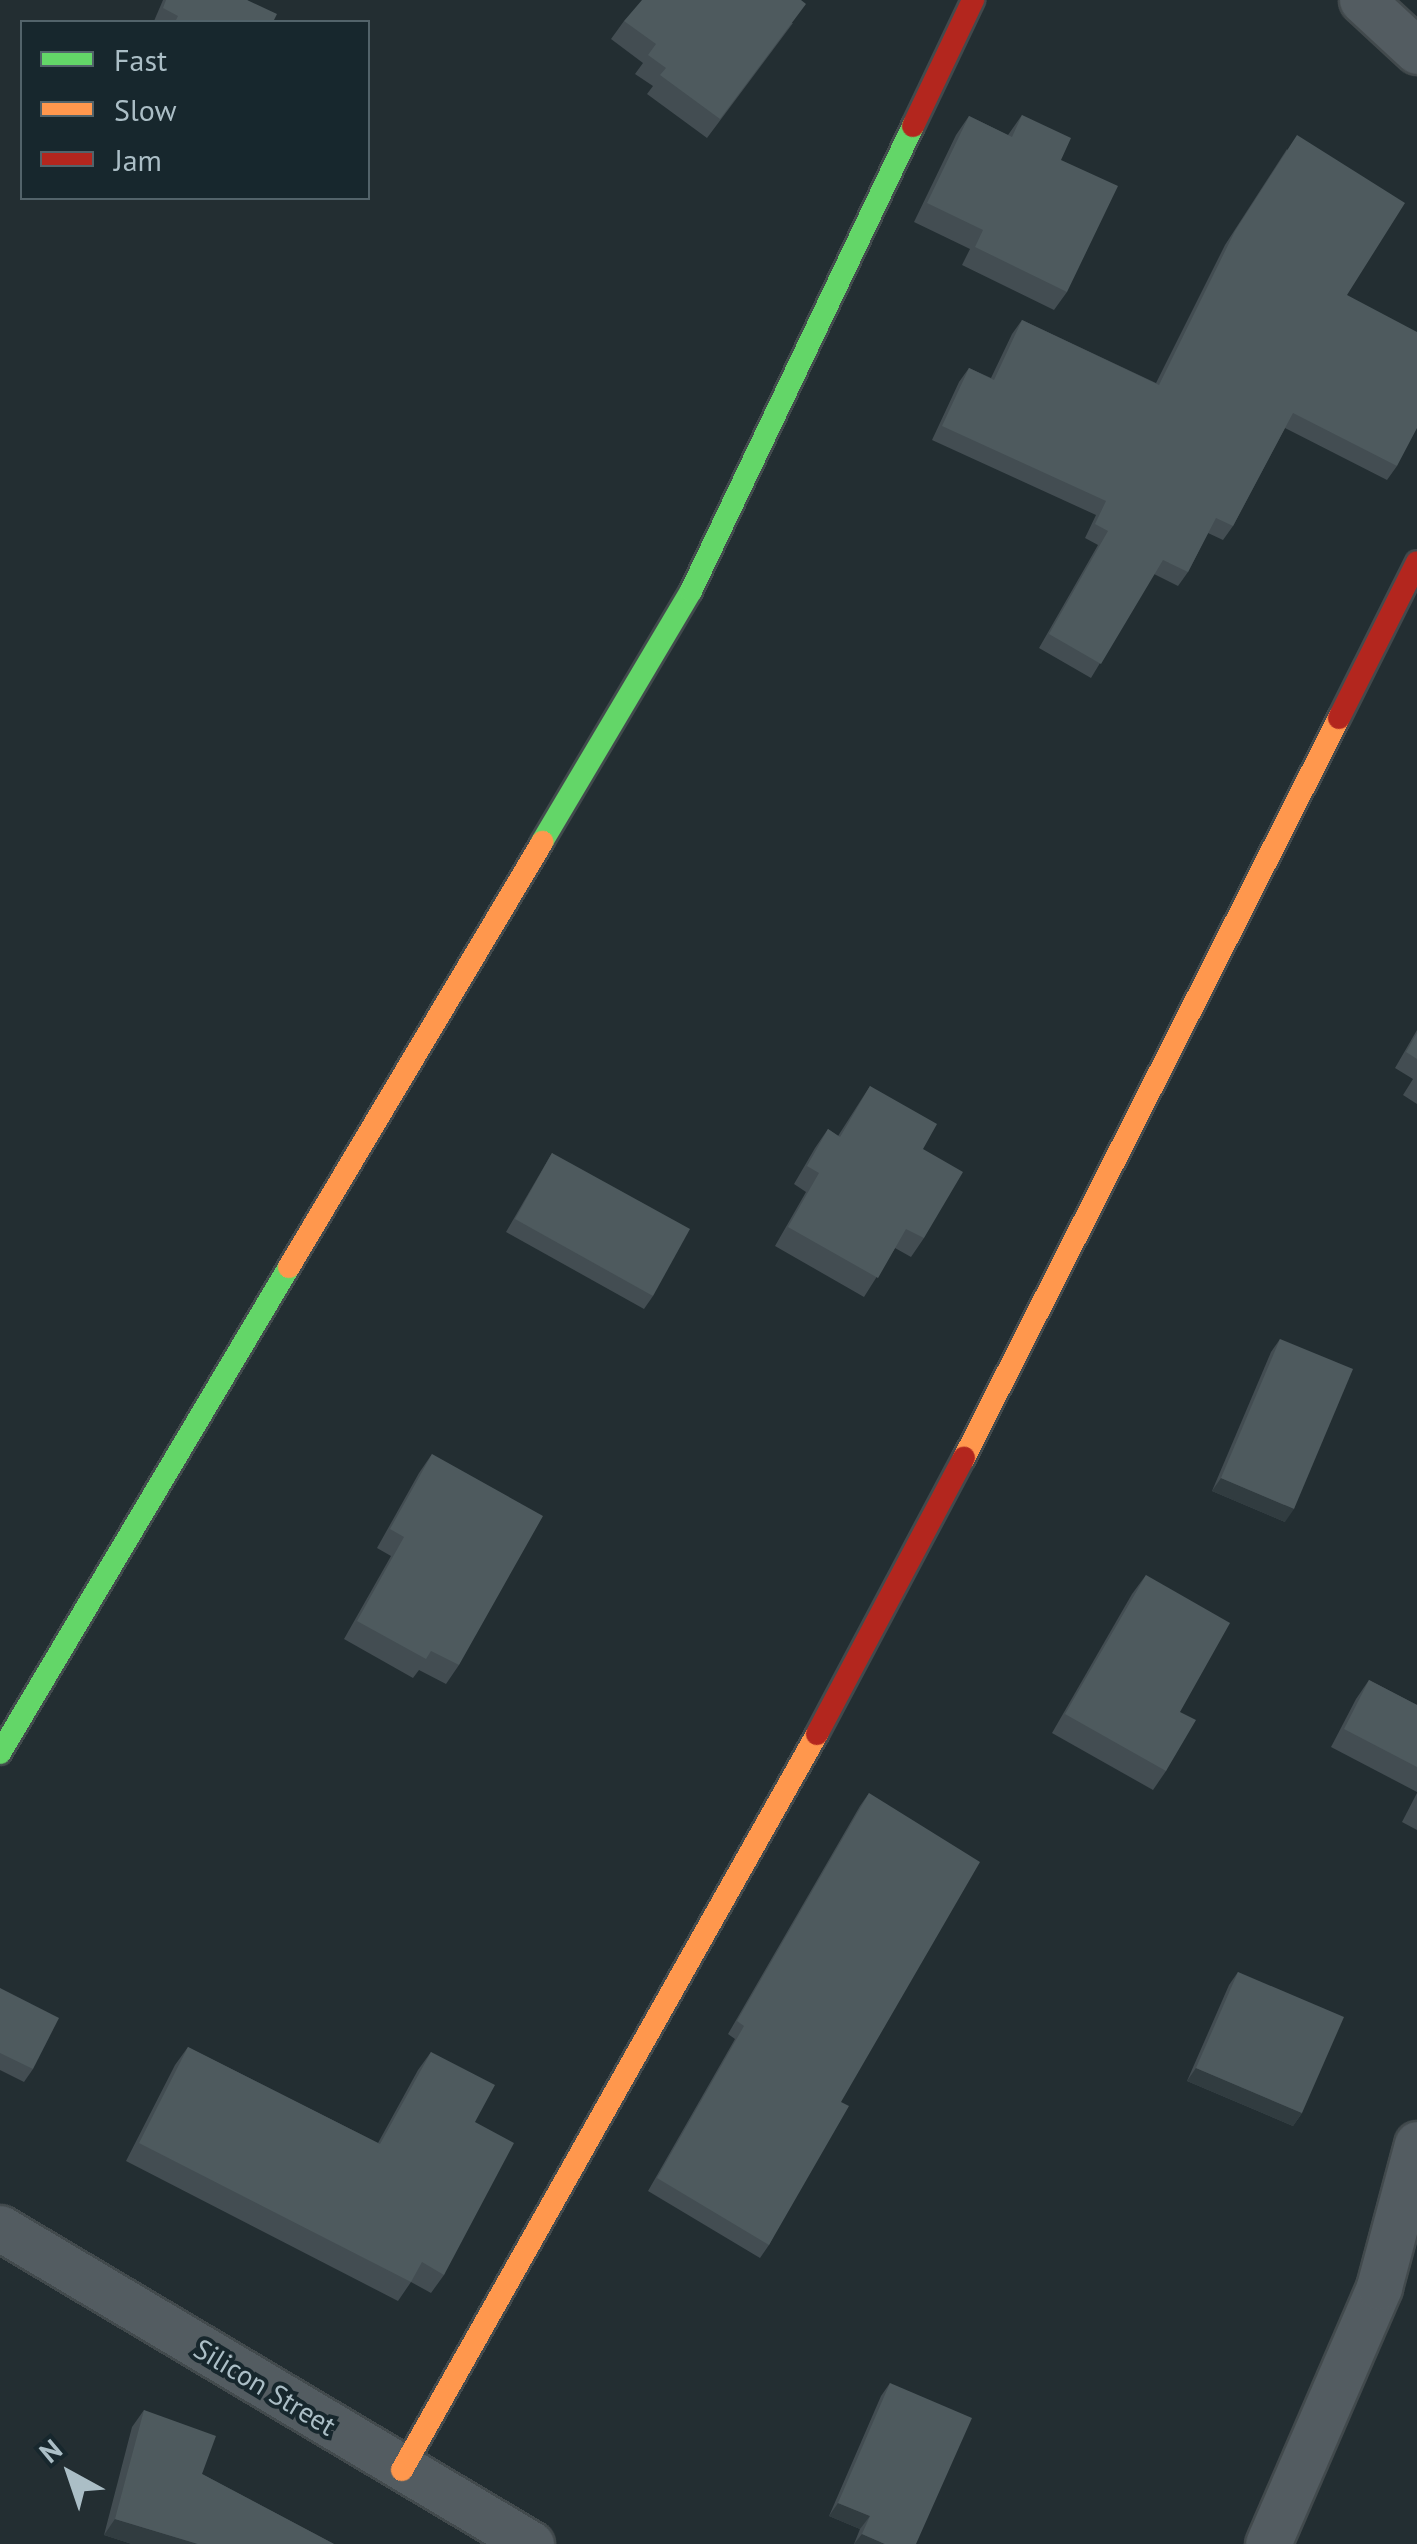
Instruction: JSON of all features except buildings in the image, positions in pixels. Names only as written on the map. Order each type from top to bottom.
[{"type":"street","points":[[0,1753],[691,590],[973,0]]},
{"type":"street","points":[[1362,0],[1417,51]]},
{"type":"street","points":[[402,2470],[709,1936],[1058,1283],[1417,562]]},
{"type":"street","points":[[1268,2544],[1379,2287],[1417,2144]]},
{"type":"street","name":"Silicon Street","points":[[0,2228],[531,2544]]},
{"type":"traffic: fast","points":[[542,842],[691,591],[913,126]]},
{"type":"traffic: fast","points":[[0,1753],[289,1267]]},
{"type":"traffic: slow","points":[[964,1458],[1339,718]]},
{"type":"traffic: slow","points":[[289,1267],[542,842]]},
{"type":"traffic: slow","points":[[402,2470],[817,1734]]},
{"type":"traffic: jam","points":[[913,126],[973,0]]},
{"type":"traffic: jam","points":[[1339,718],[1417,562]]},
{"type":"traffic: jam","points":[[817,1734],[964,1458]]}]
